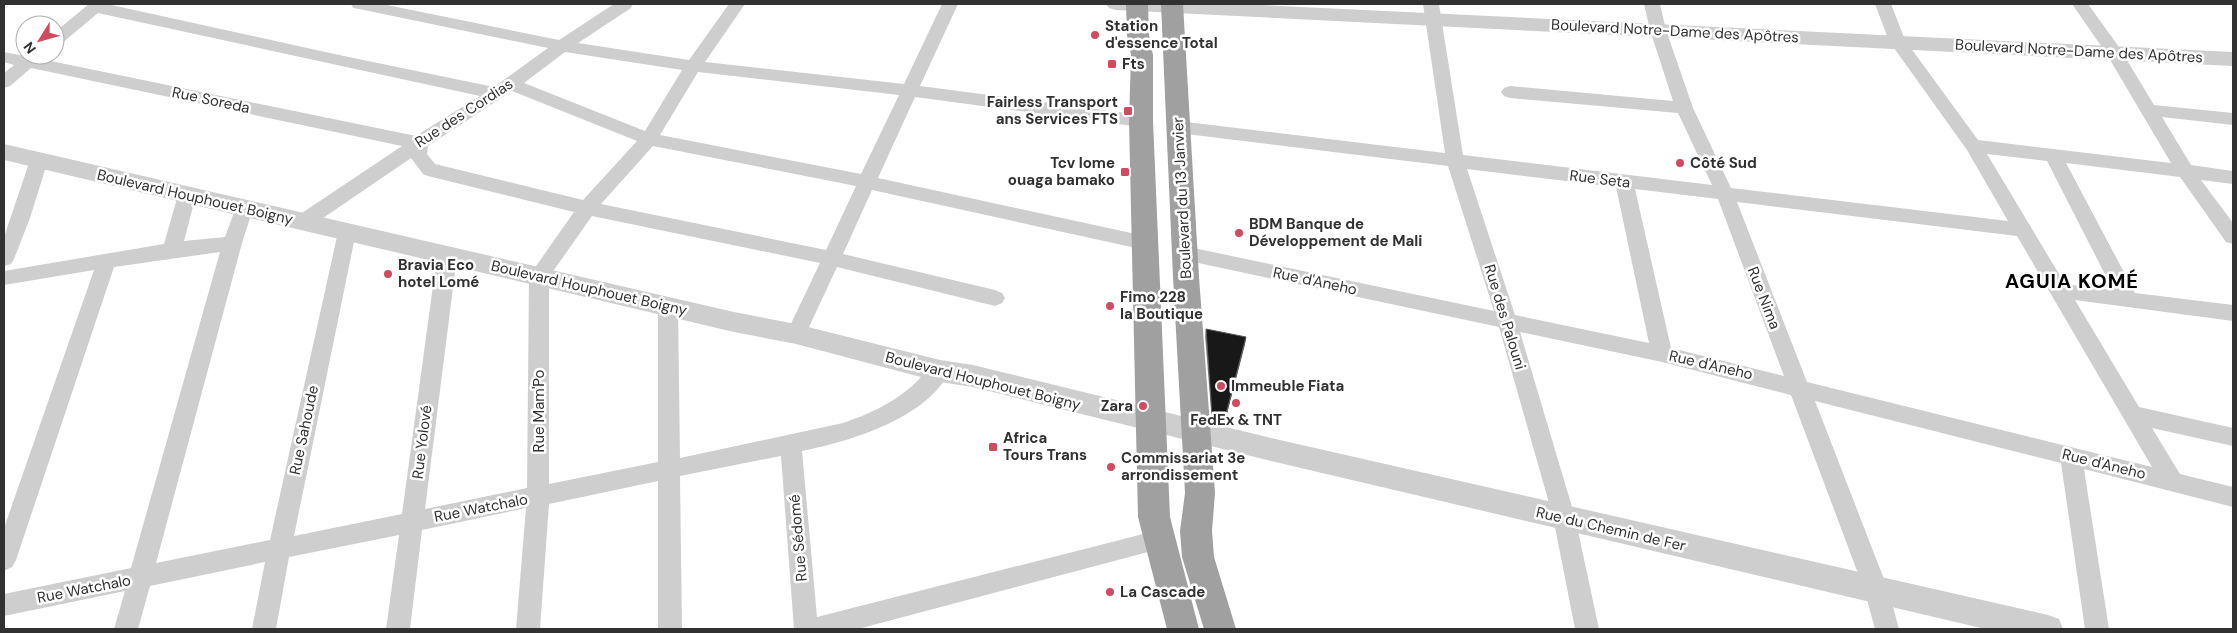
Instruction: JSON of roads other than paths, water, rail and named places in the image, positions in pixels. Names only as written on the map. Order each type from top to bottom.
[{"type":"highway","name":"Boulevard du 13 Janvier","points":[[1130,4],[1142,55],[1141,121],[1144,243],[1174,428],[1200,493],[1196,531],[1198,557],[1220,629]]},
{"type":"highway","name":"Boulevard du 13 Janvier","points":[[1172,5],[1184,253],[1174,428],[1154,516],[1183,629]]},
{"type":"street","points":[[358,4],[562,46],[693,66],[909,90],[1141,121]]},
{"type":"street","name":"Rue des Cordias","points":[[303,222],[419,142],[510,84],[625,4]]},
{"type":"street","points":[[539,276],[587,208],[649,139],[693,66],[737,4]]},
{"type":"street","points":[[796,334],[950,4]]},
{"type":"street","name":"Boulevard Notre-Dame des Apôtres","points":[[1130,4],[1432,12],[1658,30],[2233,59]]},
{"type":"street","name":"Rue Nima","points":[[1652,4],[1658,30],[1684,108],[1724,194],[1877,592],[1887,629]]},
{"type":"street","points":[[1883,4],[1898,41],[1973,146],[2061,291],[2172,481]]},
{"type":"street","points":[[2080,4],[2113,52],[2185,171],[2233,237]]},
{"type":"street","points":[[65,32],[97,5],[339,61],[494,93]]},
{"type":"street","name":"Rue des Palouni","points":[[1432,12],[1455,160],[1507,321],[1564,517],[1587,629]]},
{"type":"street","points":[[4,82],[25,65]]},
{"type":"street","name":"Rue Soreda","points":[[60,65],[419,142]]},
{"type":"street","points":[[510,84],[649,139],[867,182],[1144,243]]},
{"type":"street","points":[[1510,92],[1684,108]]},
{"type":"street","points":[[2148,110],[2233,119]]},
{"type":"street","name":"Rue Seta","points":[[1178,127],[2023,230]]},
{"type":"street","points":[[419,142],[418,155],[428,169],[434,171],[587,208],[831,258],[996,298]]},
{"type":"street","points":[[1973,146],[2233,177]]},
{"type":"street","name":"Boulevard Houphouet Boigny","points":[[4,152],[446,256],[796,334],[940,371],[973,376],[1174,428]]},
{"type":"street","points":[[2052,154],[2128,299]]},
{"type":"street","points":[[4,259],[21,218],[40,160]]},
{"type":"street","points":[[1624,182],[1662,354]]},
{"type":"street","points":[[172,250],[187,195]]},
{"type":"street","points":[[126,629],[232,243],[244,209]]},
{"type":"street","name":"Rue Sahoude","points":[[264,629],[347,232]]},
{"type":"street","points":[[4,278],[106,263],[172,250],[232,243]]},
{"type":"street","name":"Rue d'Aneho","points":[[1184,253],[1662,354],[1797,386],[2233,497]]},
{"type":"street","name":"Rue Yolové","points":[[398,629],[446,256]]},
{"type":"street","points":[[4,560],[106,263]]},
{"type":"street","name":"Rue Mam'Po","points":[[528,629],[538,496],[539,276]]},
{"type":"street","points":[[2061,291],[2233,313]]},
{"type":"street","points":[[668,307],[670,629]]},
{"type":"street","name":"Rue Watchalo","points":[[4,605],[791,446],[858,428],[881,417],[930,384],[940,371]]},
{"type":"street","points":[[2134,415],[2233,437]]},
{"type":"street","name":"Rue du Chemin de Fer","points":[[1174,428],[1564,517],[1877,592],[2048,629]]},
{"type":"street","name":"Rue Sédomé","points":[[791,446],[806,629]]},
{"type":"street","points":[[2071,455],[2097,629]]},
{"type":"street","points":[[816,629],[1159,540]]},
{"type":"place","name":"Station d'essence Total","points":[[1095,35]]},
{"type":"place","name":"Fts","points":[[1112,64]]},
{"type":"place","name":"Fairless Transport ans Services FTS","points":[[1128,111]]},
{"type":"place","name":"Côté Sud","points":[[1680,163]]},
{"type":"place","name":"Tcv lome ouaga bamako","points":[[1125,172]]},
{"type":"place","name":"BDM Banque de Développement de Mali","points":[[1239,233]]},
{"type":"place","name":"Bravia Eco hotel Lomé","points":[[388,274]]},
{"type":"place","name":"Fimo 228 la Boutique","points":[[1110,306]]},
{"type":"place","name":"Immeuble Fiata","points":[[1221,386]]},
{"type":"place","name":"FedEx & TNT","points":[[1236,403]]},
{"type":"place","name":"Zara","points":[[1143,406]]},
{"type":"place","name":"Africa Tours Trans","points":[[993,447]]},
{"type":"place","name":"Commissariat 3e arrondissement","points":[[1111,467]]},
{"type":"place","name":"La Cascade","points":[[1110,592]]},
{"type":"district","name":"AGUIA KOMÉ","points":[[2072,281]]}]
